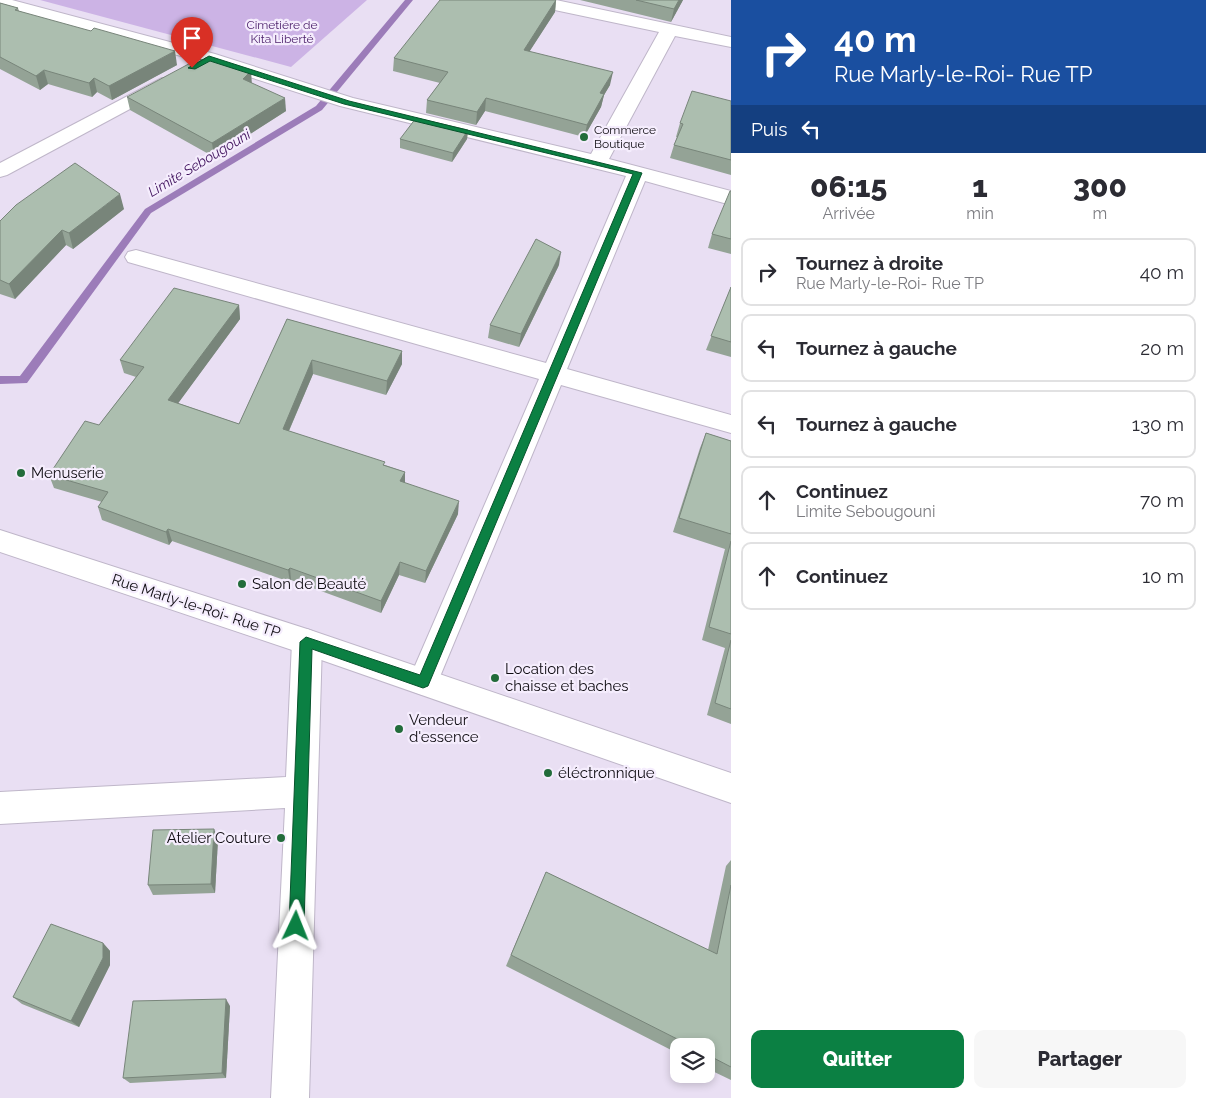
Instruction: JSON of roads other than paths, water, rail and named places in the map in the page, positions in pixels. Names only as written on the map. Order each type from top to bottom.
[{"type":"street","points":[[531,0],[731,42]]},
{"type":"street","points":[[0,2],[209,58],[347,102],[597,162],[731,198]]},
{"type":"street","points":[[597,162],[670,30]]},
{"type":"street","points":[[0,171],[209,58]]},
{"type":"street","points":[[0,154],[20,160]]},
{"type":"street","points":[[423,682],[638,173]]},
{"type":"street","points":[[136,257],[731,424]]},
{"type":"street","name":"Rue Marly-le-Roi- Rue TP","points":[[0,541],[306,642],[731,788]]},
{"type":"street","points":[[290,1098],[306,642]]},
{"type":"street","points":[[0,808],[301,792]]},
{"type":"waterway","name":"Limite Sebougouni","points":[[0,380],[23,380],[148,211],[319,108],[409,0]]},
{"type":"place","name":"Commerce Boutique","points":[[584,137]]},
{"type":"place","name":"Menuserie","points":[[21,473]]},
{"type":"place","name":"Salon de Beauté","points":[[242,584]]},
{"type":"place","name":"Location des chaisse et baches","points":[[495,678]]},
{"type":"place","name":"Vendeur d'essence","points":[[399,729]]},
{"type":"place","name":"éléctronnique","points":[[548,773]]},
{"type":"place","name":"Atelier Couture","points":[[281,838]]},
{"type":"park label","name":"Cimetiére de Kita Liberté","points":[[282,32]]}]
